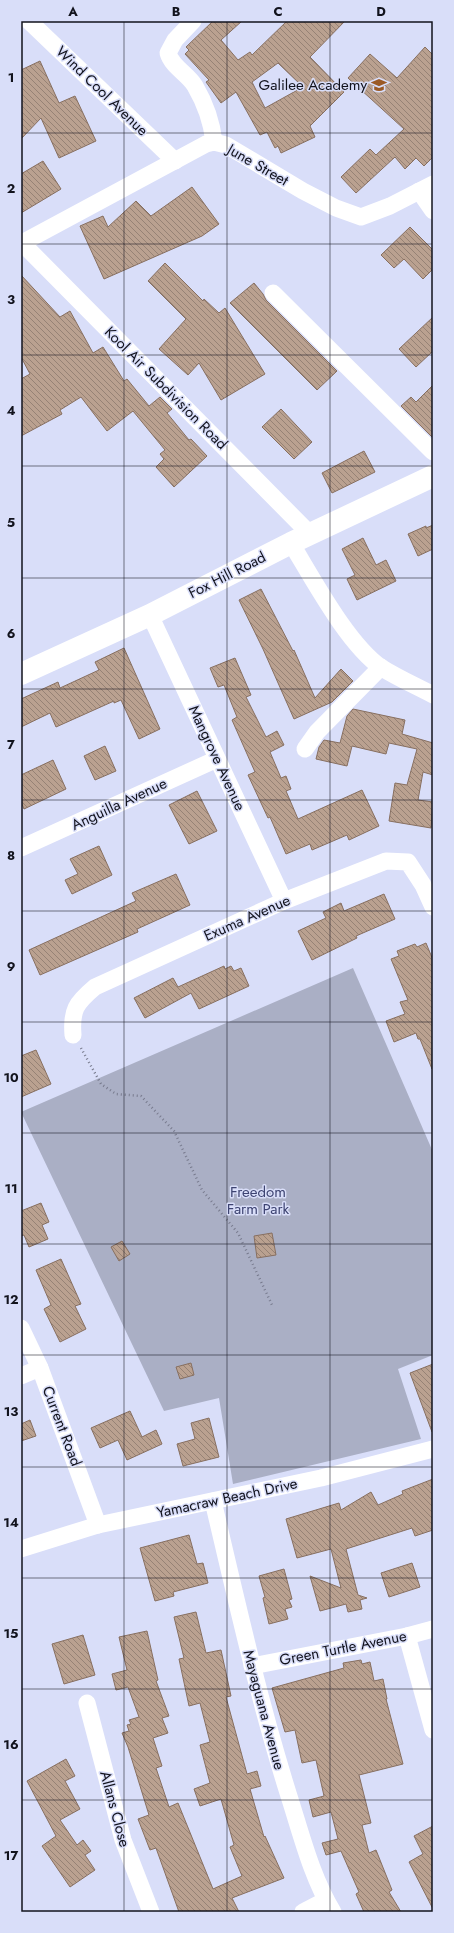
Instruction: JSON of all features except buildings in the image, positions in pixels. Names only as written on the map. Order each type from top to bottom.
[{"type":"main road","name":"Fox Hill Road","points":[[21,674],[150,615],[291,543],[433,476]]},
{"type":"street","name":"Wind Cool Avenue","points":[[29,21],[175,161]]},
{"type":"street","points":[[193,21],[175,40],[168,53],[170,59],[195,86],[212,126],[214,142]]},
{"type":"street","name":"June Street","points":[[22,242],[206,144],[214,142],[226,145],[303,191],[336,208],[361,217],[390,206],[426,188]]},
{"type":"street","points":[[426,188],[433,211]]},
{"type":"street","name":"Kool Air Subdivision Road","points":[[22,242],[310,534]]},
{"type":"street","points":[[273,293],[433,452]]},
{"type":"street","points":[[291,543],[320,591],[357,645],[381,667],[433,695]]},
{"type":"street","name":"Mangrove Avenue","points":[[150,615],[284,901]]},
{"type":"street","points":[[306,750],[318,732],[381,667]]},
{"type":"street","name":"Anguilla Avenue","points":[[21,848],[217,759]]},
{"type":"street","name":"Exuma Avenue","points":[[73,1035],[72,1017],[79,1000],[95,987],[284,901],[386,861],[408,862],[423,885],[433,907]]},
{"type":"street","name":"Current Road","points":[[21,1328],[40,1368],[98,1526]]},
{"type":"street","points":[[21,1376],[40,1368]]},
{"type":"street","name":"Yamacraw Beach Drive","points":[[21,1549],[98,1526],[367,1467],[433,1449]]},
{"type":"street","name":"Mayaguana Avenue","points":[[213,1501],[272,1743],[309,1860],[330,1906]]},
{"type":"street","name":"Green Turtle Avenue","points":[[252,1666],[407,1636],[433,1628]]},
{"type":"street","points":[[407,1636],[433,1730]]},
{"type":"street","name":"Allans Close","points":[[87,1703],[123,1840],[151,1912]]},
{"type":"street","points":[[303,1912],[330,1906]]},
{"type":"path","points":[[73,1035],[101,1084],[116,1094],[140,1096],[174,1131],[202,1190],[238,1233],[273,1307]]},
{"type":"green space","name":"Freedom Farm Park","points":[[353,968],[433,1152],[433,1355],[398,1369],[421,1439],[233,1484],[219,1398],[164,1411],[21,1112]]},
{"type":"place","name":"Galilee Academy","points":[[379,85]]}]
